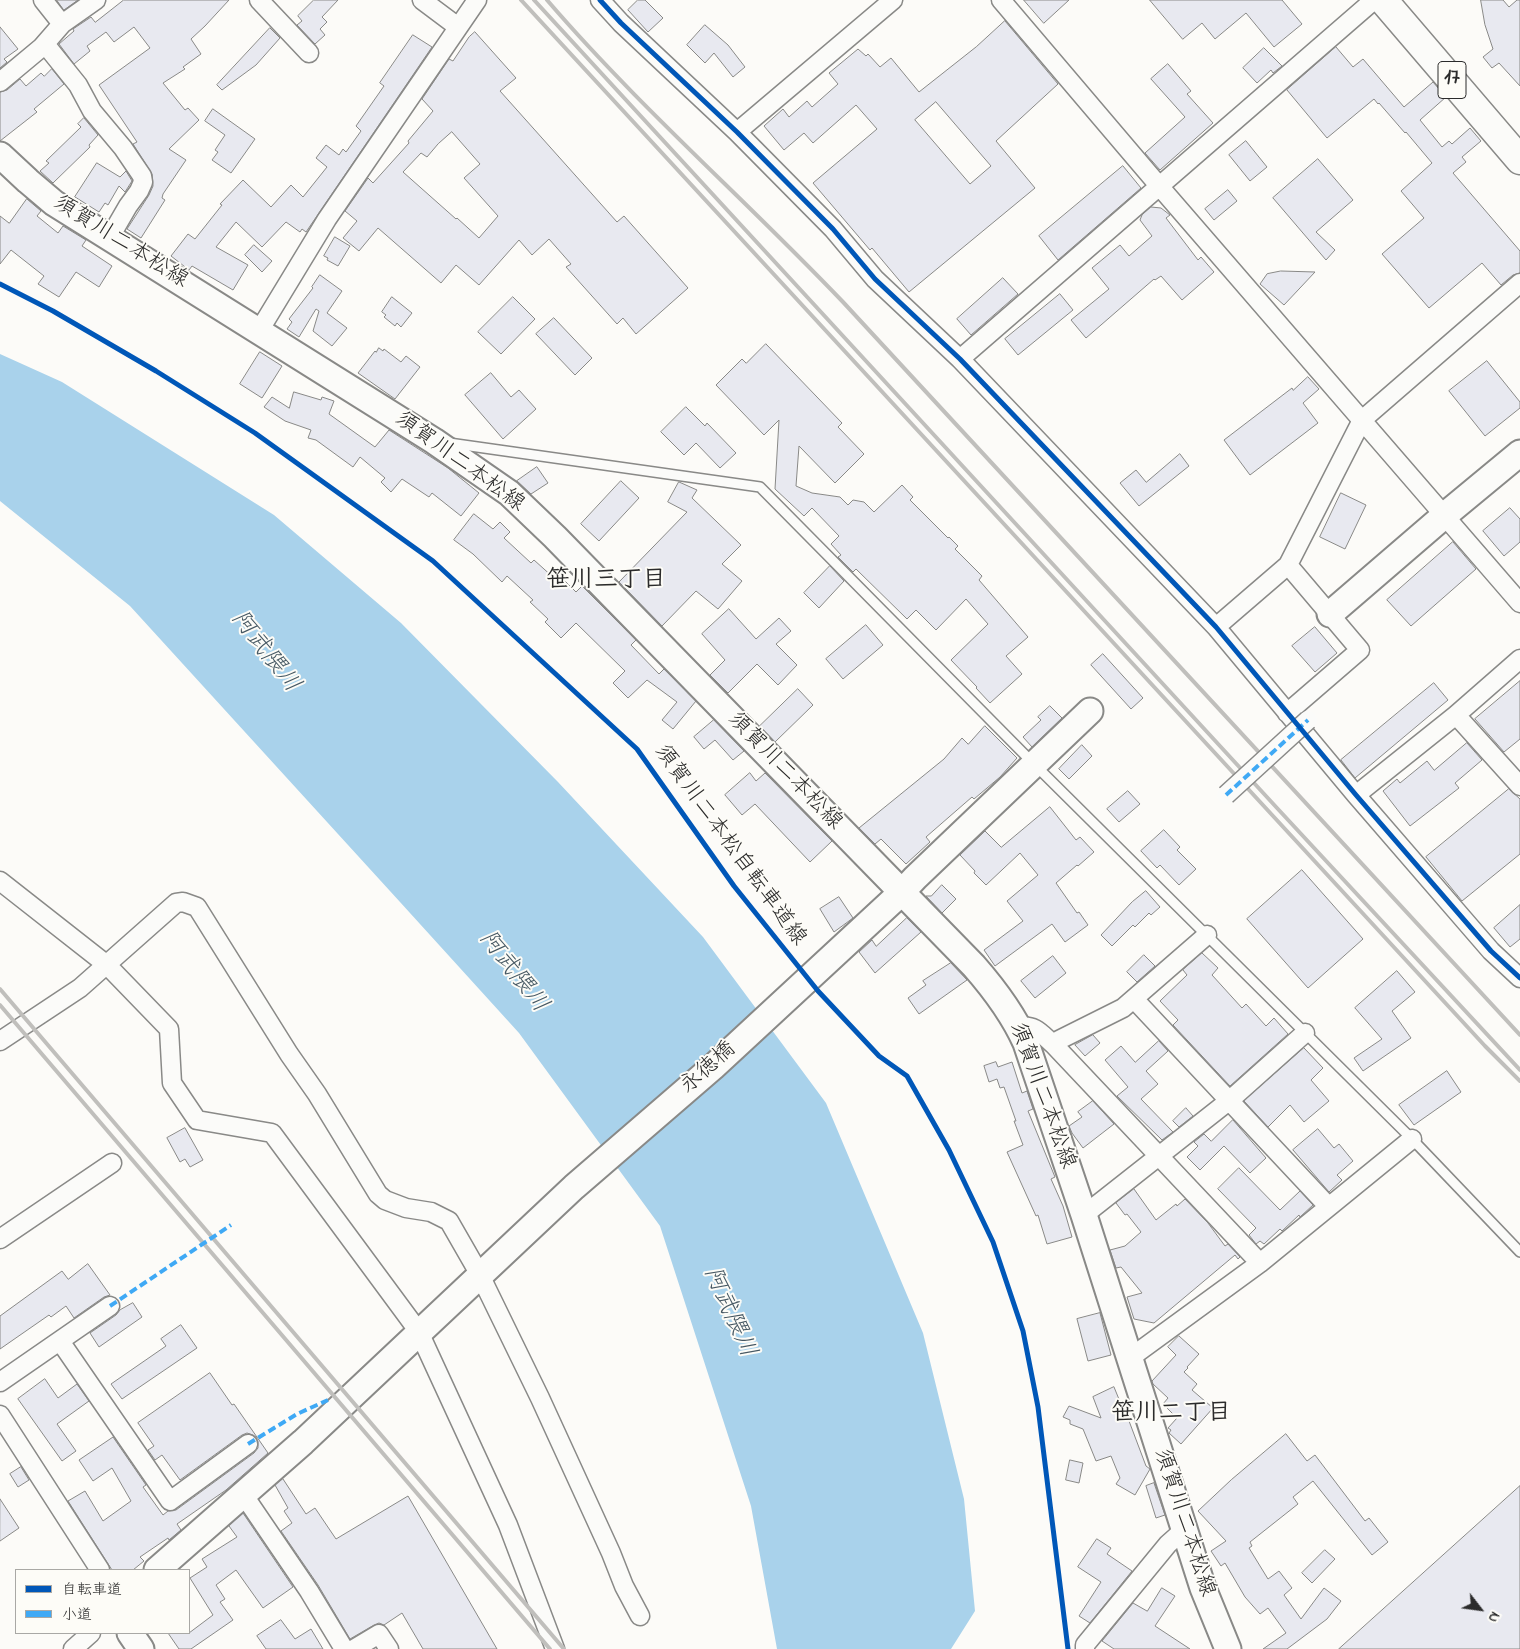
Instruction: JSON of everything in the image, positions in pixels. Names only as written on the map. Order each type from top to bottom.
[{"type":"main road","name":"17","points":[[1383,0],[1520,160]]},
{"type":"main road","name":"17","points":[[1407,0],[1520,130]]},
{"type":"main road","name":"須賀川二本松線","points":[[0,155],[42,194],[434,440],[509,493],[562,544],[974,966],[1006,1006],[1026,1043],[1084,1215],[1203,1588],[1228,1649]]},
{"type":"main road","points":[[1330,614],[1444,515],[1520,453]]},
{"type":"main road","name":"永徳橋","points":[[158,1569],[303,1442],[574,1187],[712,1067],[902,893],[914,878],[1090,711]]},
{"type":"main road","points":[[131,1634],[141,1649]]},
{"type":"street","points":[[43,0],[62,24]]},
{"type":"street","points":[[0,82],[45,44],[62,24],[96,0]]},
{"type":"street","points":[[259,0],[310,53]]},
{"type":"street","points":[[422,0],[458,28]]},
{"type":"street","points":[[259,331],[327,219],[477,0]]},
{"type":"street","points":[[600,0],[639,40],[737,132],[833,229],[875,279],[960,359],[1216,627],[1356,795],[1491,950],[1520,978]]},
{"type":"street","points":[[737,132],[893,0]]},
{"type":"street","points":[[1001,0],[1520,603]]},
{"type":"street","points":[[960,359],[1374,0]]},
{"type":"street","points":[[45,44],[78,85],[92,111],[123,148],[142,176],[142,186],[110,237]]},
{"type":"street","points":[[1216,627],[1288,565],[1362,420],[1520,283]]},
{"type":"street","points":[[1287,713],[1360,650],[1288,565]]},
{"type":"street","points":[[1356,795],[1456,715],[1520,659]]},
{"type":"street","points":[[1456,715],[1520,786]]},
{"type":"street","points":[[1226,795],[1308,720]]},
{"type":"street","points":[[0,881],[107,964],[169,1029],[172,1083],[197,1120],[272,1133],[419,1332],[508,1525],[555,1649]]},
{"type":"street","points":[[0,1041],[80,988],[176,903],[182,902],[197,907],[289,1054],[317,1094],[378,1194],[385,1200],[406,1208],[431,1212],[449,1221],[480,1275],[540,1398],[624,1586],[640,1616]]},
{"type":"street","points":[[1054,1045],[1059,1040],[1123,1008],[1207,935]]},
{"type":"street","points":[[1134,999],[1328,1206]]},
{"type":"street","points":[[1019,1027],[1030,1026],[1035,1028],[1054,1045],[1260,1263]]},
{"type":"street","points":[[1084,1215],[1230,1100],[1305,1033]]},
{"type":"street","points":[[1130,1358],[1260,1263],[1412,1139]]},
{"type":"street","points":[[0,1239],[112,1163]]},
{"type":"street","points":[[0,1382],[110,1306]]},
{"type":"street","points":[[60,1341],[170,1501],[248,1444]]},
{"type":"street","points":[[0,1414],[99,1569]]},
{"type":"street","points":[[243,1494],[309,1591],[344,1649]]},
{"type":"street","points":[[1085,1649],[1085,1645],[1168,1544],[1185,1532]]},
{"type":"street","points":[[73,1649],[90,1634]]},
{"type":"street","points":[[354,1649],[379,1634],[389,1649]]},
{"type":"lane","points":[[434,440],[760,487],[1034,764],[1412,1139],[1520,1252]]},
{"type":"water","name":"阿武隈川","points":[[0,354],[62,382],[274,515],[401,623],[558,782],[703,937],[826,1103],[923,1333],[964,1499],[975,1611],[951,1649],[777,1649],[751,1506],[660,1226],[519,1033],[400,902],[130,606],[0,501]]},
{"type":"building","points":[[57,0],[78,0],[64,10]]},
{"type":"building","points":[[124,0],[229,0],[191,39],[201,54],[183,67],[185,69],[163,83],[185,110],[188,108],[199,120],[169,149],[186,160],[163,194],[162,198],[165,200],[141,238],[127,229],[149,195],[153,186],[152,174],[133,144],[137,142],[99,85],[150,48],[134,27],[114,42],[106,32],[87,46],[90,51],[74,64],[59,44],[74,31],[73,29],[91,17],[95,22]]},
{"type":"building","points":[[314,0],[338,0],[322,17],[327,22],[320,29],[325,35],[315,44],[297,25],[302,21],[298,16]]},
{"type":"building","points":[[638,0],[645,0],[663,18],[648,32],[628,10]]},
{"type":"building","points":[[1024,0],[1069,0],[1044,23]]},
{"type":"building","points":[[1150,0],[1282,0],[1302,24],[1274,47],[1246,13],[1215,39],[1202,23],[1183,39]]},
{"type":"building","points":[[1481,0],[1503,0],[1509,7],[1517,0],[1520,0],[1520,86],[1499,63],[1492,68],[1483,57],[1493,49],[1485,25]]},
{"type":"building","points":[[1005,21],[1058,84],[996,141],[1035,188],[909,292],[872,248],[870,250],[813,183],[877,129],[856,105],[813,143],[804,133],[784,150],[764,126],[783,109],[789,117],[807,101],[812,107],[838,84],[829,73],[858,49],[866,56],[868,54],[880,67],[891,58],[919,92],[976,47]],"holes":[[[936,102],[991,166],[970,184],[915,120]]]},
{"type":"building","points":[[705,25],[728,45],[745,67],[733,77],[714,53],[705,63],[687,45]]},
{"type":"building","points":[[0,27],[18,49],[4,59],[7,62],[0,68]]},
{"type":"building","points":[[270,28],[280,38],[256,65],[222,90],[217,85]]},
{"type":"building","points":[[475,32],[516,78],[500,91],[617,222],[624,216],[688,288],[636,334],[623,318],[617,324],[566,267],[571,264],[549,239],[532,255],[519,240],[479,285],[456,265],[441,283],[378,228],[359,251],[343,238],[357,221],[345,211],[368,178],[373,183],[409,143],[408,141],[433,111],[422,99],[449,59],[453,61],[469,37]],"holes":[[[452,132],[480,164],[464,178],[498,216],[479,238],[403,172],[421,153],[427,157]]]},
{"type":"building","points":[[413,35],[432,47],[306,232],[302,229],[300,232],[286,222],[262,247],[236,222],[216,247],[248,265],[233,290],[192,266],[189,270],[171,256],[188,234],[195,239],[222,205],[220,204],[243,180],[271,207],[291,185],[303,197],[327,167],[316,158],[326,145],[339,155],[343,149],[346,152],[361,131],[356,126],[384,86],[380,83]]},
{"type":"building","points":[[1336,47],[1353,67],[1363,59],[1404,107],[1433,82],[1446,97],[1420,120],[1442,147],[1449,141],[1452,144],[1470,128],[1481,141],[1462,157],[1466,162],[1453,173],[1520,251],[1520,273],[1513,275],[1501,285],[1482,263],[1429,308],[1382,254],[1424,218],[1401,191],[1432,163],[1406,132],[1374,99],[1327,138],[1287,90]]},
{"type":"building","points":[[1264,48],[1282,66],[1273,73],[1271,70],[1257,83],[1243,68]]},
{"type":"building","points":[[1168,64],[1191,91],[1187,94],[1213,123],[1160,170],[1145,153],[1185,117],[1151,79]]},
{"type":"building","points":[[52,69],[64,84],[34,109],[37,112],[0,141],[0,92],[7,90],[20,79],[26,86],[41,73],[44,76]]},
{"type":"building","points":[[213,109],[255,139],[231,173],[212,160],[218,152],[215,150],[225,135],[205,121]]},
{"type":"building","points":[[84,118],[98,135],[89,145],[90,147],[53,183],[40,171],[49,163],[46,161],[81,127],[78,124]]},
{"type":"building","points":[[1246,141],[1267,167],[1250,181],[1229,155]]},
{"type":"building","points":[[1318,159],[1353,200],[1316,232],[1335,250],[1326,260],[1273,198]]},
{"type":"building","points":[[97,163],[120,177],[126,171],[132,181],[125,192],[119,186],[108,205],[105,203],[99,212],[75,197]]},
{"type":"building","points":[[1123,166],[1141,188],[1058,260],[1039,236]]},
{"type":"building","points":[[1228,190],[1237,201],[1214,220],[1205,209]]},
{"type":"building","points":[[27,199],[41,211],[37,216],[58,233],[63,226],[86,240],[82,246],[112,266],[99,287],[76,272],[59,297],[38,284],[44,276],[11,250],[0,264],[0,216],[9,223]]},
{"type":"building","points":[[1151,207],[1161,208],[1170,215],[1166,218],[1198,260],[1201,257],[1214,272],[1182,300],[1161,276],[1154,279],[1086,338],[1071,320],[1109,289],[1092,268],[1120,245],[1129,256],[1152,236],[1140,220],[1142,215]]},
{"type":"building","points":[[335,237],[350,246],[338,266],[327,260],[328,258],[324,256]]},
{"type":"building","points":[[254,245],[272,261],[262,272],[245,255]]},
{"type":"building","points":[[1281,271],[1315,272],[1284,305],[1260,284],[1267,274]]},
{"type":"building","points":[[320,275],[342,291],[327,313],[347,328],[332,346],[313,331],[319,311],[316,309],[299,337],[287,329],[292,322],[289,319],[313,288]]},
{"type":"building","points":[[1003,278],[1018,294],[971,335],[957,319]]},
{"type":"building","points":[[1060,294],[1073,310],[1018,355],[1005,339]]},
{"type":"building","points":[[392,297],[412,313],[401,327],[397,323],[395,326],[384,317],[386,315],[382,312]]},
{"type":"building","points":[[513,297],[535,319],[501,354],[478,332]]},
{"type":"building","points":[[554,318],[592,358],[575,375],[536,334]]},
{"type":"building","points":[[766,344],[842,423],[838,427],[864,454],[835,483],[799,446],[796,486],[812,493],[840,497],[848,505],[853,500],[864,502],[874,512],[902,485],[913,497],[910,500],[958,546],[955,549],[982,576],[979,580],[1028,637],[1006,656],[1022,674],[990,703],[951,660],[988,624],[966,599],[936,630],[916,610],[907,619],[856,569],[853,572],[838,557],[841,555],[831,544],[839,536],[812,508],[804,516],[775,489],[779,420],[764,435],[716,385],[742,359],[746,363]]},
{"type":"building","points":[[379,348],[383,351],[384,349],[401,362],[406,356],[420,367],[395,399],[358,373]]},
{"type":"building","points":[[260,352],[282,366],[262,398],[240,384]]},
{"type":"building","points":[[1487,361],[1520,402],[1520,408],[1485,436],[1449,391]]},
{"type":"building","points":[[491,373],[511,397],[519,390],[536,409],[503,439],[465,395]]},
{"type":"building","points":[[1308,377],[1319,389],[1303,403],[1318,423],[1250,475],[1224,440]]},
{"type":"building","points":[[294,392],[321,400],[322,397],[334,401],[329,414],[375,447],[389,430],[448,468],[479,493],[461,516],[432,493],[429,497],[402,479],[391,492],[381,482],[385,478],[360,457],[353,467],[316,440],[308,438],[311,430],[285,421],[264,407],[272,397],[289,408]]},
{"type":"building","points":[[686,407],[705,426],[707,423],[736,453],[720,468],[696,443],[684,455],[661,432]]},
{"type":"building","points":[[1180,454],[1189,466],[1139,506],[1120,483],[1136,470],[1146,482]]},
{"type":"building","points":[[537,467],[548,483],[531,494],[517,481]]},
{"type":"building","points":[[621,481],[639,498],[599,541],[581,524]]},
{"type":"building","points":[[679,482],[697,490],[692,498],[741,545],[722,564],[742,581],[718,609],[696,591],[662,626],[619,582],[687,512],[668,502]]},
{"type":"building","points":[[1341,493],[1366,505],[1345,549],[1320,537]]},
{"type":"building","points":[[1510,508],[1520,519],[1520,542],[1504,556],[1483,531]]},
{"type":"building","points":[[474,514],[493,529],[500,522],[510,532],[504,538],[531,563],[534,560],[554,578],[558,574],[576,592],[582,586],[636,640],[631,645],[659,674],[664,669],[696,701],[673,729],[662,720],[677,702],[647,680],[628,698],[613,683],[625,671],[576,623],[561,638],[545,622],[548,619],[530,602],[533,600],[507,576],[502,582],[473,554],[454,540]]},
{"type":"building","points":[[1453,542],[1476,569],[1411,626],[1387,600]]},
{"type":"building","points":[[830,566],[844,581],[819,608],[804,593]]},
{"type":"building","points":[[729,609],[756,639],[779,618],[791,631],[776,644],[797,665],[778,685],[757,664],[728,693],[710,675],[725,660],[702,634]]},
{"type":"building","points":[[866,625],[883,645],[843,679],[826,659]]},
{"type":"building","points":[[1315,627],[1337,653],[1315,672],[1292,646]]},
{"type":"building","points":[[1103,654],[1143,698],[1131,709],[1091,665]]},
{"type":"building","points":[[1520,681],[1520,739],[1504,752],[1475,719]]},
{"type":"building","points":[[1434,683],[1448,700],[1355,778],[1341,760]]},
{"type":"building","points":[[798,689],[813,705],[775,742],[760,726]]},
{"type":"building","points":[[1050,706],[1062,718],[1032,747],[1023,737],[1041,720],[1038,717]]},
{"type":"building","points":[[714,720],[744,751],[733,760],[715,740],[704,749],[694,737]]},
{"type":"building","points":[[985,726],[1017,758],[1000,777],[974,799],[972,797],[926,837],[930,842],[906,864],[881,839],[875,844],[859,828],[944,759],[962,738],[968,744]]},
{"type":"building","points":[[1467,743],[1482,760],[1455,783],[1459,788],[1410,826],[1383,791],[1397,779],[1400,783],[1427,761],[1434,770]]},
{"type":"building","points":[[1082,745],[1092,756],[1069,779],[1059,769]]},
{"type":"building","points":[[750,773],[756,781],[765,773],[832,841],[810,862],[755,804],[742,815],[725,795]]},
{"type":"building","points":[[1509,789],[1520,799],[1520,854],[1462,901],[1426,857]]},
{"type":"building","points":[[1128,791],[1140,804],[1119,822],[1107,809]]},
{"type":"building","points":[[1050,807],[1076,840],[1080,837],[1094,852],[1056,883],[1088,925],[1065,942],[1052,924],[995,966],[984,950],[1023,921],[1007,901],[1038,875],[1020,853],[986,885],[960,855],[985,831],[1001,847]]},
{"type":"building","points":[[1164,830],[1180,847],[1177,850],[1196,869],[1179,885],[1160,865],[1157,868],[1141,851]]},
{"type":"building","points":[[1302,870],[1363,939],[1308,988],[1247,919]]},
{"type":"building","points":[[942,885],[956,899],[942,913],[926,896],[931,896]]},
{"type":"building","points":[[1146,891],[1160,907],[1151,915],[1149,913],[1135,927],[1133,925],[1112,946],[1101,935],[1132,902]]},
{"type":"building","points":[[839,897],[853,918],[834,932],[820,909]]},
{"type":"building","points":[[1520,905],[1520,939],[1510,947],[1494,928]]},
{"type":"building","points":[[907,918],[921,932],[875,973],[859,952],[872,940],[876,946]]},
{"type":"building","points":[[1202,953],[1218,968],[1212,975],[1242,1008],[1246,1004],[1266,1026],[1274,1018],[1288,1034],[1230,1086],[1173,1025],[1178,1020],[1160,1001],[1187,975],[1183,970]]},
{"type":"building","points":[[1144,955],[1155,966],[1137,982],[1127,972]]},
{"type":"building","points":[[1053,956],[1066,973],[1035,998],[1021,981]]},
{"type":"building","points":[[951,963],[967,980],[919,1014],[908,998],[926,985],[923,981]]},
{"type":"building","points":[[1397,971],[1415,992],[1392,1011],[1411,1038],[1363,1071],[1354,1058],[1382,1039],[1355,1008]]},
{"type":"building","points":[[1093,1035],[1100,1043],[1085,1056],[1075,1045]]},
{"type":"building","points":[[1159,1041],[1168,1051],[1146,1071],[1158,1084],[1141,1099],[1173,1132],[1162,1140],[1117,1096],[1128,1087],[1105,1060],[1121,1046],[1135,1062]]},
{"type":"building","points":[[1304,1048],[1323,1068],[1311,1080],[1329,1101],[1304,1122],[1290,1105],[1268,1127],[1244,1101]]},
{"type":"building","points":[[996,1062],[998,1067],[1012,1062],[1022,1093],[1027,1091],[1033,1109],[1028,1111],[1055,1177],[1051,1179],[1063,1206],[1072,1237],[1047,1244],[1038,1215],[1036,1216],[1007,1152],[1023,1145],[1004,1087],[1000,1088],[997,1079],[989,1082],[984,1066]]},
{"type":"building","points":[[1447,1071],[1461,1092],[1414,1125],[1399,1105]]},
{"type":"building","points":[[1093,1101],[1114,1124],[1083,1148],[1069,1126],[1082,1117],[1078,1112]]},
{"type":"building","points":[[1186,1108],[1193,1116],[1179,1127],[1173,1121]]},
{"type":"building","points":[[1233,1120],[1266,1158],[1250,1173],[1224,1146],[1200,1170],[1187,1157],[1198,1146],[1194,1142],[1204,1134],[1211,1141]]},
{"type":"building","points":[[185,1128],[203,1160],[190,1167],[185,1159],[180,1162],[167,1138]]},
{"type":"building","points":[[1318,1129],[1334,1148],[1339,1144],[1353,1161],[1337,1175],[1342,1180],[1329,1192],[1293,1150]]},
{"type":"building","points":[[1239,1168],[1280,1210],[1300,1191],[1313,1205],[1282,1231],[1280,1229],[1264,1244],[1260,1241],[1256,1244],[1249,1235],[1256,1228],[1218,1189]]},
{"type":"building","points":[[1134,1189],[1156,1220],[1185,1199],[1208,1223],[1225,1246],[1228,1244],[1240,1257],[1238,1259],[1235,1255],[1154,1323],[1134,1319],[1127,1297],[1142,1293],[1121,1267],[1116,1268],[1110,1250],[1125,1246],[1141,1232],[1116,1203]]},
{"type":"building","points":[[88,1264],[110,1295],[104,1297],[74,1318],[66,1306],[51,1317],[49,1315],[0,1349],[0,1316],[62,1271],[68,1279]]},
{"type":"building","points":[[133,1303],[142,1317],[99,1347],[90,1333],[116,1315],[120,1310]]},
{"type":"building","points":[[1100,1313],[1111,1355],[1088,1361],[1077,1319]]},
{"type":"building","points":[[181,1325],[197,1348],[122,1399],[111,1384],[166,1346],[161,1339]]},
{"type":"building","points":[[1179,1336],[1199,1354],[1184,1372],[1197,1384],[1192,1390],[1213,1408],[1181,1444],[1169,1433],[1171,1430],[1168,1428],[1177,1418],[1163,1404],[1168,1398],[1152,1381],[1176,1355],[1168,1347]]},
{"type":"building","points":[[210,1373],[268,1453],[226,1490],[177,1524],[181,1530],[169,1540],[168,1538],[140,1557],[144,1561],[134,1569],[111,1569],[68,1501],[85,1491],[103,1521],[131,1501],[112,1468],[93,1481],[79,1460],[113,1437],[146,1485],[143,1487],[163,1515],[168,1511],[176,1510],[254,1453],[258,1448],[256,1437],[247,1433],[242,1435],[180,1480],[162,1455],[155,1460],[148,1450],[154,1446],[138,1423]]},
{"type":"building","points":[[45,1379],[58,1398],[77,1384],[89,1401],[57,1424],[76,1451],[62,1461],[18,1399]]},
{"type":"building","points":[[1114,1387],[1146,1466],[1150,1469],[1135,1495],[1116,1484],[1120,1478],[1111,1456],[1096,1461],[1083,1429],[1070,1424],[1070,1420],[1063,1417],[1069,1406],[1101,1418],[1093,1397]]},
{"type":"building","points":[[1286,1434],[1307,1461],[1315,1455],[1365,1521],[1369,1518],[1388,1542],[1372,1555],[1313,1481],[1293,1497],[1298,1504],[1250,1542],[1252,1546],[1249,1548],[1268,1579],[1279,1571],[1292,1588],[1284,1595],[1301,1619],[1324,1588],[1341,1601],[1327,1619],[1287,1649],[1263,1649],[1286,1633],[1268,1608],[1260,1614],[1245,1597],[1225,1563],[1221,1566],[1211,1551],[1226,1541],[1198,1511],[1231,1480]]},
{"type":"building","points":[[1070,1460],[1083,1463],[1079,1483],[1066,1480]]},
{"type":"building","points":[[21,1467],[29,1480],[18,1487],[10,1474]]},
{"type":"building","points":[[283,1479],[306,1514],[315,1508],[336,1539],[408,1496],[497,1649],[423,1649],[402,1613],[384,1625],[379,1623],[374,1625],[350,1639],[318,1585],[281,1531],[292,1523],[284,1511],[288,1508],[275,1485]]},
{"type":"building","points":[[1154,1483],[1165,1515],[1156,1518],[1146,1486]]},
{"type":"building","points":[[1520,1486],[1520,1649],[1339,1649]]},
{"type":"building","points":[[0,1499],[19,1528],[0,1541]]},
{"type":"building","points":[[243,1513],[293,1587],[263,1608],[236,1570],[216,1585],[225,1599],[220,1602],[233,1620],[191,1649],[179,1649],[169,1634],[190,1634],[213,1615],[190,1578],[207,1567],[202,1559],[237,1537],[229,1526]]},
{"type":"building","points":[[1097,1539],[1111,1548],[1107,1554],[1132,1571],[1090,1623],[1079,1616],[1101,1582],[1078,1567]]},
{"type":"building","points":[[1325,1550],[1335,1559],[1312,1583],[1302,1573]]},
{"type":"building","points":[[1162,1588],[1175,1596],[1155,1626],[1190,1649],[1114,1649],[1102,1641],[1133,1603],[1147,1611]]},
{"type":"building","points":[[281,1620],[295,1639],[311,1629],[323,1649],[266,1649],[257,1636]]},
{"type":"railway","points":[[521,0],[1485,1046],[1520,1081]]},
{"type":"railway","points":[[534,0],[1520,1070]]},
{"type":"railway","points":[[547,0],[618,78],[843,302],[1520,1035]]},
{"type":"railway","points":[[0,989],[564,1649]]},
{"type":"railway","points":[[0,1005],[550,1649]]},
{"type":"marked path","points":[[1226,795],[1308,720]]},
{"type":"marked path","points":[[110,1306],[231,1225]]},
{"type":"marked path","points":[[248,1444],[297,1414],[328,1400]]},
{"type":"cycle path","points":[[600,0],[621,23],[737,132],[833,229],[875,279],[960,359],[1216,627],[1356,795],[1491,951],[1520,978]]},
{"type":"cycle path","name":"須賀川二本松自転車道線","points":[[0,284],[53,311],[156,371],[255,433],[433,561],[637,749],[734,886],[818,991],[879,1056],[907,1076],[949,1150],[993,1242],[1023,1331],[1038,1407],[1068,1649]]},
{"type":"district","name":"笹川三丁目","points":[[606,582]]},
{"type":"district","name":"笹川二丁目","points":[[1171,1415]]}]
